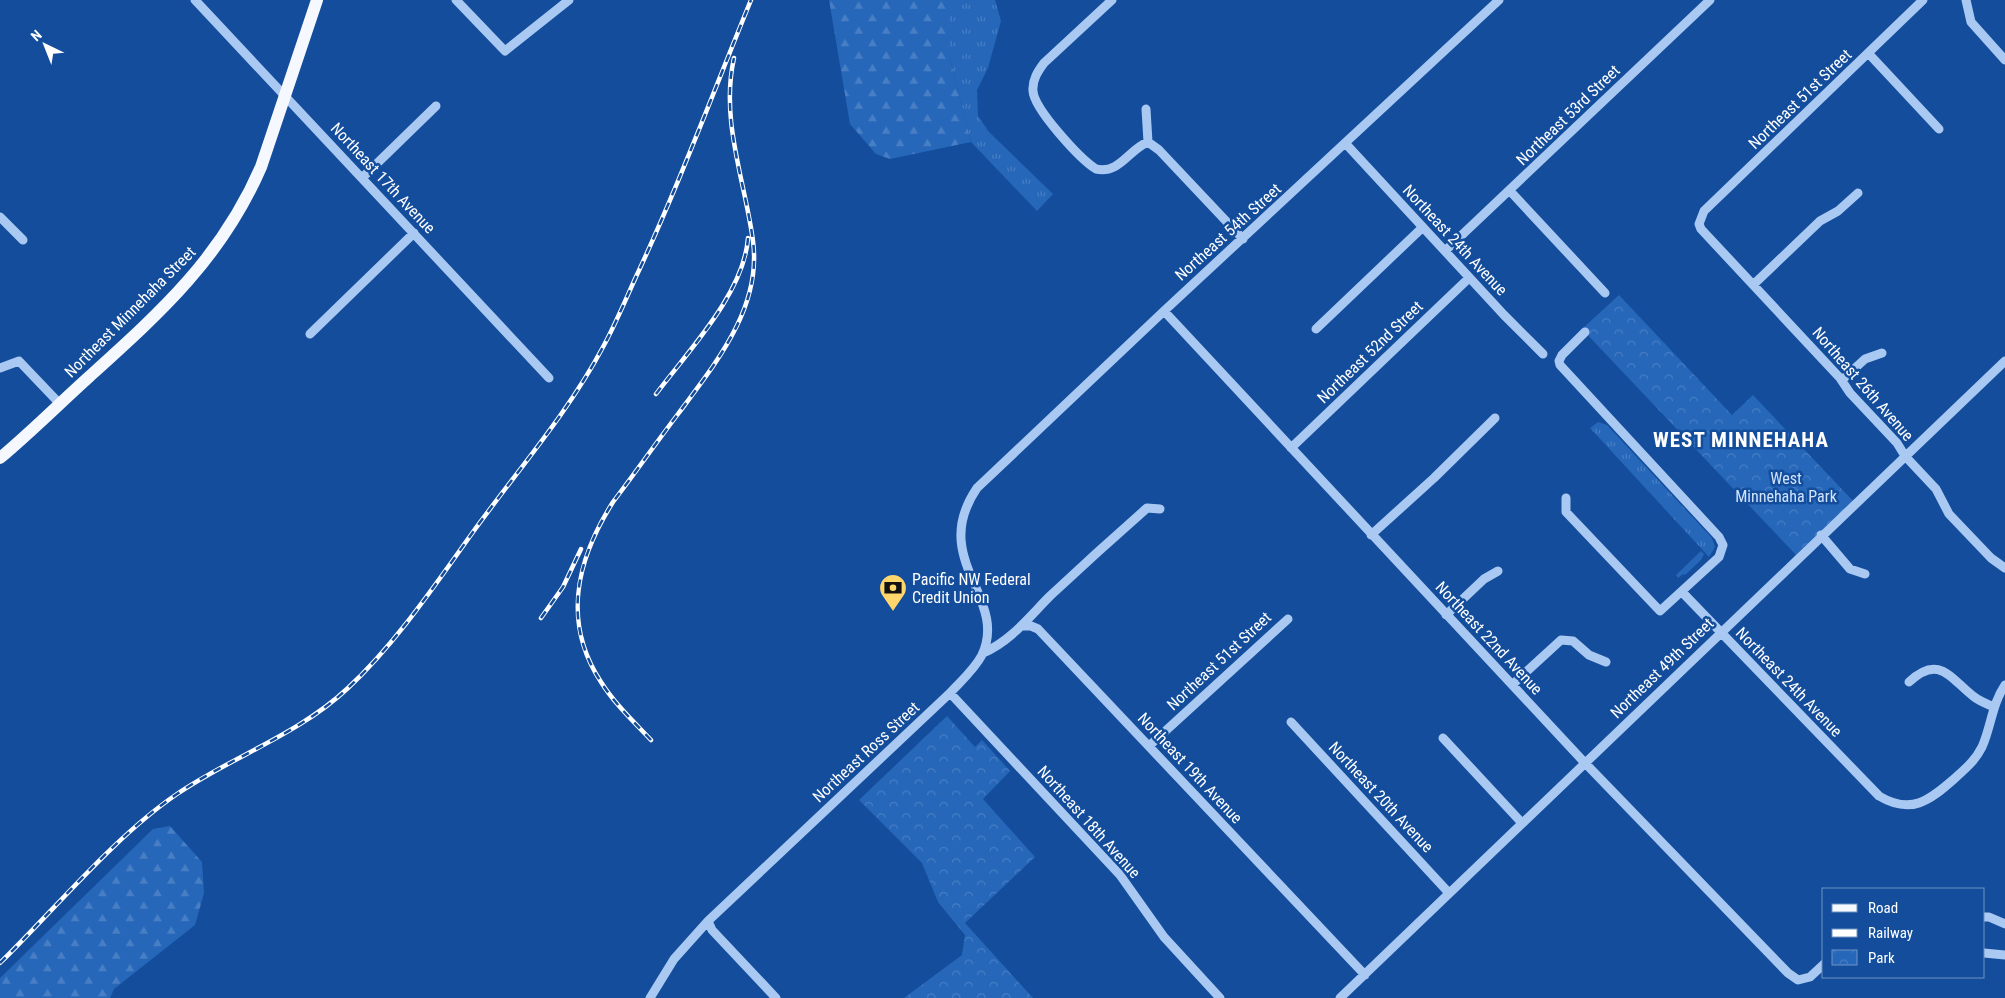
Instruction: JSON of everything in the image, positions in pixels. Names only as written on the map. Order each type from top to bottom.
[{"type":"main road","name":"Northeast Minnehaha Street","points":[[0,458],[154,316],[219,244],[251,191],[261,167],[317,0]]},
{"type":"street","name":"Northeast 17th Avenue","points":[[195,0],[549,378]]},
{"type":"street","points":[[456,0],[505,51],[569,0]]},
{"type":"street","points":[[1112,0],[1044,63],[1036,75],[1033,90],[1035,101],[1043,114],[1096,169],[1106,171],[1117,167],[1140,146],[1148,142]]},
{"type":"street","name":"Northeast 54th Street","points":[[977,488],[1164,311],[1499,0]]},
{"type":"street","name":"Northeast 53rd Street","points":[[1445,251],[1710,0]]},
{"type":"street","name":"Northeast 51st Street","points":[[1699,220],[1704,211],[1923,0]]},
{"type":"street","points":[[1966,0],[1971,22],[2005,60]]},
{"type":"street","points":[[1869,54],[1939,129]]},
{"type":"street","points":[[362,177],[436,106]]},
{"type":"street","points":[[1146,108],[1148,142]]},
{"type":"street","points":[[1148,142],[1159,150],[1243,239]]},
{"type":"street","name":"Northeast 24th Avenue","points":[[1346,144],[1469,278],[1543,354]]},
{"type":"street","points":[[1510,191],[1605,293]]},
{"type":"street","points":[[1753,285],[1820,221],[1837,212],[1858,193]]},
{"type":"street","points":[[0,217],[23,240]]},
{"type":"street","name":"Northeast 26th Avenue","points":[[1699,220],[1702,229],[1842,380],[1850,393],[1897,443],[1905,456],[1936,488],[1949,514],[1991,558],[2005,568]]},
{"type":"street","points":[[1316,329],[1423,227]]},
{"type":"street","points":[[310,334],[414,233]]},
{"type":"street","name":"Northeast 52nd Street","points":[[1291,448],[1469,278]]},
{"type":"street","name":"Northeast 22nd Avenue","points":[[1164,311],[1585,763],[1788,973],[1798,980],[1810,977],[1822,966]]},
{"type":"street","points":[[1566,498],[1566,512],[1660,611],[1719,556],[1723,545],[1719,537],[1560,365],[1559,361],[1562,355],[1585,332]]},
{"type":"street","points":[[1842,380],[1865,359],[1882,353]]},
{"type":"street","points":[[0,368],[19,361],[60,404]]},
{"type":"street","name":"Northeast 49th Street","points":[[1340,998],[1821,535],[2005,361]]},
{"type":"street","points":[[1371,535],[1434,478],[1495,418]]},
{"type":"street","name":"Northeast Ross Street","points":[[650,998],[674,960],[708,920],[950,693],[968,675],[983,653],[986,619],[978,592],[966,567],[961,543],[961,526],[966,508],[977,488]]},
{"type":"street","points":[[983,653],[996,647],[1022,626],[1096,553],[1147,508],[1160,509]]},
{"type":"street","points":[[1821,535],[1850,569],[1865,574]]},
{"type":"street","points":[[1446,615],[1484,579],[1498,571]]},
{"type":"street","name":"Northeast 24th Avenue","points":[[1682,592],[1879,796],[1889,802],[1905,806],[1922,803],[1936,795],[1974,761],[1990,726],[1994,707]]},
{"type":"street","name":"Northeast 51st Street","points":[[1149,746],[1288,618]]},
{"type":"street","name":"Northeast 19th Avenue","points":[[1022,626],[1031,626],[1038,629],[1365,975]]},
{"type":"street","points":[[1512,685],[1558,642],[1565,640],[1573,641],[1589,655],[1606,662]]},
{"type":"street","points":[[1909,682],[1920,672],[1931,668],[1941,670],[1974,698],[1994,707],[2005,686]]},
{"type":"street","name":"Northeast 18th Avenue","points":[[950,693],[1120,875],[1164,937],[1220,998]]},
{"type":"street","name":"Northeast 20th Avenue","points":[[1291,722],[1449,893]]},
{"type":"street","points":[[1443,738],[1522,823]]},
{"type":"street","points":[[1985,917],[2005,924]]},
{"type":"street","points":[[708,920],[712,930],[776,998]]},
{"type":"street","points":[[1985,954],[2005,955]]},
{"type":"green space","points":[[829,0],[949,0],[949,54],[971,142],[890,159],[876,154],[850,124]]},
{"type":"green space","points":[[949,0],[995,0],[1001,21],[988,68],[977,90],[978,116],[989,132],[1053,194],[1037,211],[971,142],[949,54]]},
{"type":"green space","name":"West Minnehaha Park","points":[[1619,295],[1732,415],[1753,395],[1853,501],[1796,555],[1582,329]]},
{"type":"green space","points":[[1598,422],[1607,425],[1712,538],[1715,547],[1709,557],[1590,428]]},
{"type":"green space","points":[[1783,476],[1787,476],[1791,482],[1787,488],[1783,488],[1779,484],[1779,480]]},
{"type":"green space","points":[[1701,551],[1704,554],[1701,560],[1685,575],[1683,574],[1678,578],[1676,575]]},
{"type":"green space","points":[[947,716],[975,747],[982,740],[1010,771],[983,799],[1035,857],[965,923],[1033,998],[904,998],[962,955],[965,935],[938,902],[922,863],[859,800]]},
{"type":"green space","points":[[170,826],[202,862],[204,893],[195,925],[114,989],[110,998],[0,998],[0,978],[153,829]]},
{"type":"railway","points":[[0,963],[108,852],[154,811],[198,780],[287,732],[329,704],[366,671],[399,633],[558,418],[603,347],[666,210],[751,0]]},
{"type":"railway","points":[[651,740],[612,697],[601,682],[589,659],[581,636],[578,590],[590,546],[613,502],[720,355],[733,334],[743,312],[750,289],[754,266],[753,241],[735,150],[730,104],[730,81],[734,58]]},
{"type":"railway","points":[[656,394],[699,340],[726,300],[737,279],[744,259],[748,238]]},
{"type":"railway","points":[[541,618],[563,587],[581,549]]},
{"type":"place","name":"Pacific NW Federal Credit Union","points":[[893,612]]},
{"type":"district","name":"WEST MINNEHAHA","points":[[1741,440]]}]
